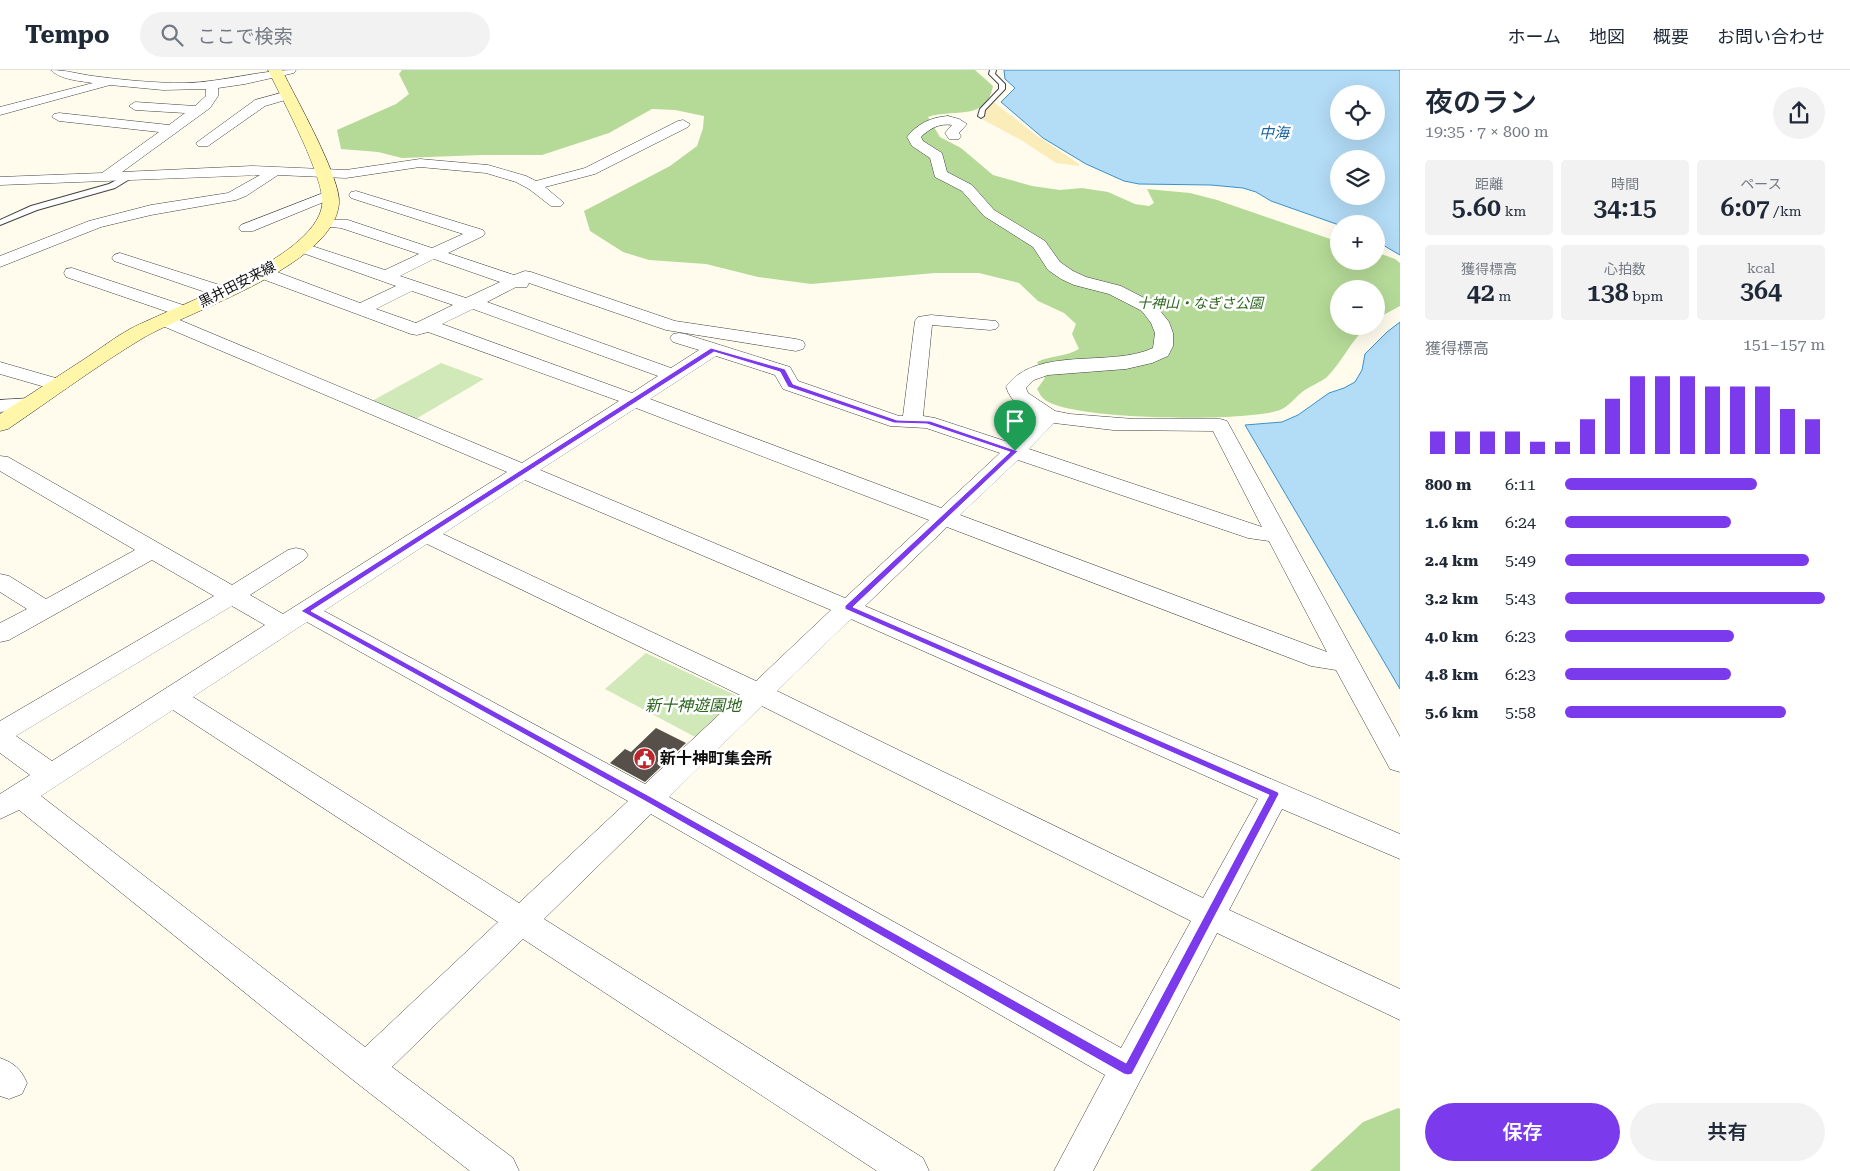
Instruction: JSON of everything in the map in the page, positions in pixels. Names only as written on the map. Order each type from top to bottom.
[{"type":"main road","points":[[281,71],[288,95],[325,174],[331,194],[331,205],[326,223]]},
{"type":"main road","name":"黒井田安来線","points":[[0,424],[136,334],[262,273],[303,248],[326,223]]},
{"type":"street","points":[[61,70],[74,76],[111,82],[173,87],[212,86],[249,81],[281,71]]},
{"type":"street","points":[[0,112],[111,82]]},
{"type":"street","points":[[106,177],[210,100],[212,86]]},
{"type":"street","points":[[203,143],[260,103],[288,95]]},
{"type":"street","points":[[135,106],[198,110]]},
{"type":"street","points":[[60,118],[171,129]]},
{"type":"street","points":[[954,136],[952,133],[960,124],[949,120],[928,125],[914,137],[917,143],[937,156],[940,174],[967,188],[989,212],[1039,244],[1054,266],[1080,281],[1114,290],[1135,299],[1148,307],[1160,322],[1164,333],[1164,346],[1156,356],[1119,364],[1037,370],[1019,381],[1016,387],[1017,393],[1026,402],[1049,416],[1088,422],[1153,426],[1220,425],[1345,663],[1400,762]]},
{"type":"street","points":[[534,186],[590,171],[683,124]]},
{"type":"street","points":[[0,181],[252,170],[346,174],[403,164],[455,165],[504,173],[521,179],[556,202]]},
{"type":"street","points":[[0,262],[95,224],[151,210],[231,197],[241,193],[277,170]]},
{"type":"street","points":[[247,228],[331,194]]},
{"type":"street","points":[[356,195],[477,234],[386,276]]},
{"type":"street","points":[[382,236],[425,217]]},
{"type":"street","points":[[326,223],[342,223],[783,371],[790,386],[897,422],[928,422],[1256,533],[1278,535]]},
{"type":"street","points":[[303,248],[469,303],[673,375]]},
{"type":"street","points":[[120,258],[223,292]]},
{"type":"street","points":[[72,273],[183,311]]},
{"type":"street","points":[[262,273],[417,330],[525,276],[672,326],[796,345]]},
{"type":"street","points":[[361,309],[411,285]]},
{"type":"street","points":[[164,320],[848,608],[1400,847]]},
{"type":"street","points":[[912,421],[924,321],[990,325]]},
{"type":"street","points":[[427,325],[634,400],[943,519],[1320,660],[1345,663]]},
{"type":"street","points":[[500,1171],[10,801],[714,349]]},
{"type":"street","points":[[0,368],[58,386]]},
{"type":"street","points":[[0,406],[31,404]]},
{"type":"street","points":[[366,1069],[758,693],[1015,451],[1049,416]]},
{"type":"street","points":[[0,462],[232,596],[294,618],[648,799],[1128,1070]]},
{"type":"street","points":[[425,534],[758,693],[1209,915],[1400,1005]]},
{"type":"street","points":[[0,634],[152,550]]},
{"type":"street","points":[[0,733],[232,596],[296,555]]},
{"type":"street","points":[[0,581],[45,609]]},
{"type":"street","points":[[172,696],[910,1171]]},
{"type":"street","points":[[0,739],[51,775]]},
{"type":"street","points":[[1073,1171],[1275,794]]},
{"type":"lane","points":[[981,116],[982,110],[1002,89],[1002,84],[992,74],[993,70]]},
{"type":"lane","points":[[0,223],[34,208],[112,186],[129,176]]},
{"type":"green space","name":"十神山・なぎさ公園","points":[[402,70],[975,70],[993,86],[984,105],[968,112],[928,117],[940,137],[961,148],[993,175],[1032,186],[1060,190],[1082,188],[1108,192],[1135,204],[1149,206],[1154,203],[1147,189],[1190,193],[1217,200],[1330,239],[1330,270],[1385,270],[1385,255],[1395,259],[1400,263],[1400,306],[1385,314],[1385,280],[1330,280],[1330,335],[1359,335],[1327,377],[1304,391],[1289,405],[1280,410],[1262,414],[1198,418],[1086,412],[1060,406],[1044,399],[1037,389],[1045,378],[1037,362],[1079,349],[1072,334],[1076,324],[1064,313],[1038,301],[1019,283],[979,273],[935,273],[811,284],[758,277],[706,264],[649,260],[623,252],[590,231],[584,211],[670,166],[697,146],[703,128],[704,116],[675,110],[652,109],[609,133],[542,155],[402,158],[378,152],[341,149],[337,130],[396,104],[409,94],[399,74]]},
{"type":"green space","points":[[441,363],[484,379],[414,420],[370,402]]},
{"type":"green space","name":"新十神遊園地","points":[[646,653],[735,695],[737,701],[697,738],[605,689]]},
{"type":"green space","points":[[1398,1108],[1400,1109],[1400,1171],[1310,1171],[1363,1122]]},
{"type":"sand","points":[[991,103],[995,103],[1036,135],[1079,164],[1079,166],[1056,163],[1021,140],[978,117]]},
{"type":"water","name":"中海","points":[[1004,70],[1400,70],[1400,255],[1385,246],[1385,215],[1330,215],[1330,222],[1271,201],[1256,192],[1243,188],[1211,185],[1139,184],[1124,181],[1086,164],[1043,138],[1001,102],[1015,88],[1005,79]]},
{"type":"water","points":[[1400,322],[1400,689],[1245,425],[1282,422],[1298,415],[1329,393],[1355,382],[1362,370],[1365,354]]},
{"type":"building","name":"新十神町集会所","points":[[656,728],[686,743],[645,782],[610,763],[625,749],[631,752]]},
{"type":"place","name":"新十神町集会所","points":[[644,758]]},
{"type":"route","points":[[714,349],[783,371],[790,386],[897,422],[928,422],[1015,451],[848,608],[1275,794],[1128,1070],[648,799],[305,611],[714,349]]}]
